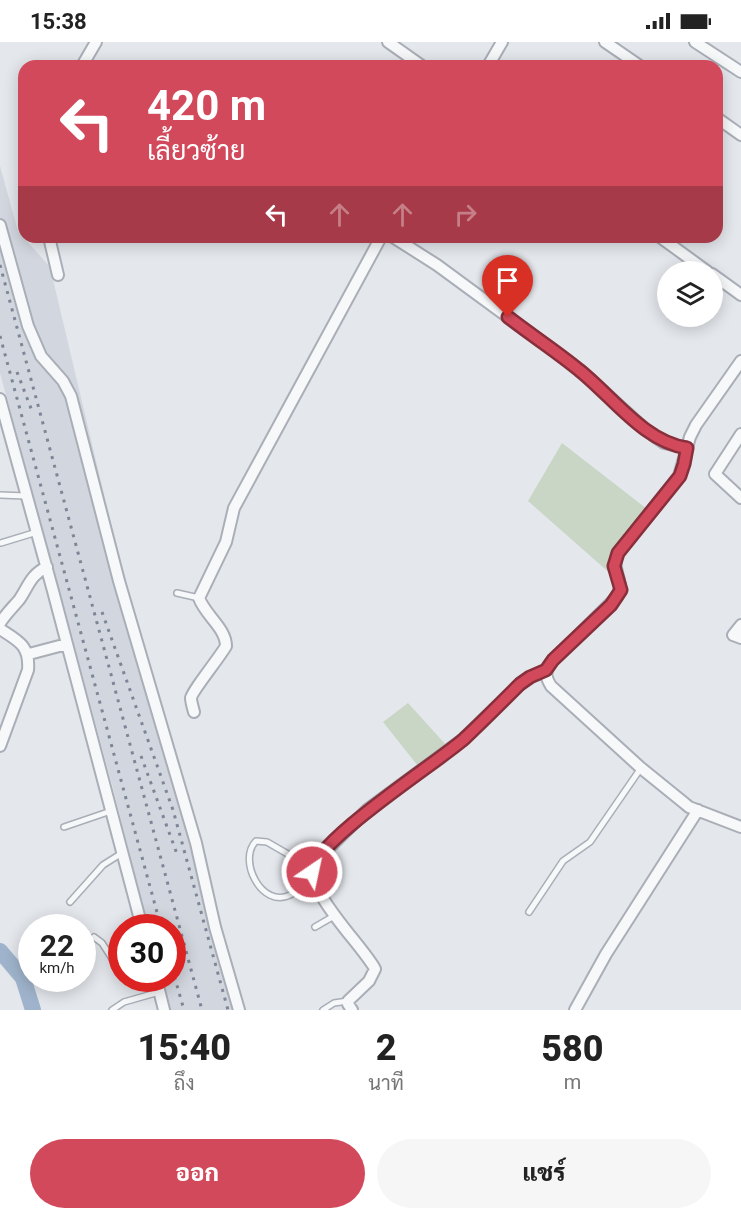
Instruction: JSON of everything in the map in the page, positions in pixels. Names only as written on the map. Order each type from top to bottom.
[{"type":"street","points":[[86,60],[96,42]]},
{"type":"street","points":[[388,42],[414,60]]},
{"type":"street","points":[[492,60],[502,42]]},
{"type":"street","points":[[605,42],[631,60]]},
{"type":"street","points":[[695,42],[723,60]]},
{"type":"street","points":[[723,60],[741,72]]},
{"type":"street","points":[[723,122],[741,135]]},
{"type":"street","points":[[0,225],[28,326],[41,356],[63,381],[71,396],[119,581],[196,843],[215,927],[239,1010]]},
{"type":"street","points":[[50,243],[58,275]]},
{"type":"street","points":[[194,712],[191,698],[193,693],[226,646],[223,635],[199,598],[226,542],[234,508],[378,243]]},
{"type":"street","points":[[402,243],[437,265],[580,370],[647,431],[664,442],[687,448]]},
{"type":"street","points":[[668,243],[693,261]]},
{"type":"street","points":[[723,282],[741,295]]},
{"type":"street","points":[[348,1006],[369,981],[375,969],[334,916],[312,870],[318,857],[367,810],[462,740],[520,684],[546,670],[553,660],[617,597],[621,585],[614,566],[618,553],[680,476],[696,425],[741,362]]},
{"type":"street","points":[[0,399],[138,914]]},
{"type":"street","points":[[741,434],[715,474],[741,498]]},
{"type":"street","points":[[0,623],[19,600],[33,576],[46,567]]},
{"type":"street","points":[[741,625],[733,635],[741,638]]},
{"type":"street","points":[[0,629],[23,646],[29,654],[28,670],[0,746]]},
{"type":"street","points":[[29,654],[67,644]]},
{"type":"street","points":[[546,670],[547,679],[557,692],[640,768],[683,802],[741,827]]},
{"type":"street","points":[[574,1010],[612,944],[698,810]]},
{"type":"street","points":[[159,992],[164,1010]]},
{"type":"lane","points":[[0,495],[26,496]]},
{"type":"lane","points":[[1,543],[37,532]]},
{"type":"lane","points":[[177,593],[199,598]]},
{"type":"lane","points":[[529,912],[563,861],[590,842],[640,768]]},
{"type":"lane","points":[[64,828],[111,811]]},
{"type":"lane","points":[[256,842],[267,842],[312,870],[291,895],[282,898],[273,897],[264,892],[252,873],[248,859],[251,847],[256,842]]},
{"type":"lane","points":[[70,902],[103,866],[122,853]]},
{"type":"lane","points":[[315,927],[334,916]]},
{"type":"lane","points":[[96,938],[108,952]]},
{"type":"lane","points":[[112,1010],[124,1002],[159,992]]},
{"type":"lane","points":[[323,1010],[334,1003],[348,1006]]},
{"type":"shaded area","points":[[0,166],[18,231],[18,243],[29,243],[50,267],[173,785],[235,1010],[169,1010],[164,992],[186,992],[186,914],[145,914],[112,784],[0,373]]},
{"type":"green space","points":[[562,443],[647,509],[613,551],[613,576],[528,501]]},
{"type":"green space","points":[[408,703],[447,746],[418,766],[383,722]]},
{"type":"waterway","points":[[0,951],[23,978],[33,1010]]},
{"type":"railway","points":[[0,265],[202,1010]]},
{"type":"railway","points":[[0,336],[157,914]]},
{"type":"railway","points":[[17,372],[32,411]]},
{"type":"railway","points":[[102,612],[173,810],[228,1010]]},
{"type":"railway","points":[[141,756],[177,854]]},
{"type":"railway","points":[[179,992],[184,1010]]},
{"type":"route","points":[[312,872],[318,857],[367,810],[462,740],[520,684],[538,672],[546,670],[547,666],[611,605],[621,590],[614,566],[618,553],[680,476],[687,448],[675,447],[647,431],[580,370],[508,317]]}]
